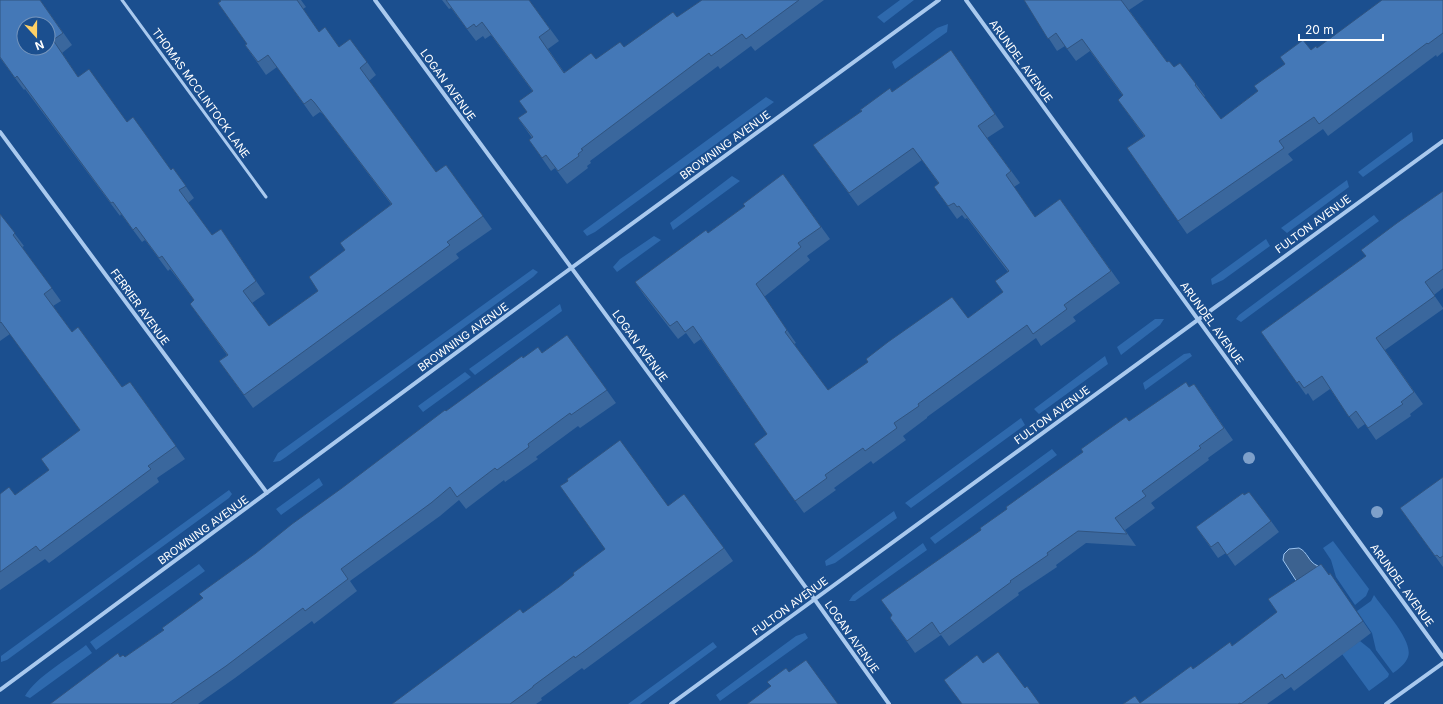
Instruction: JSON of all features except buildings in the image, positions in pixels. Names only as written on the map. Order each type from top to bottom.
[{"type":"street","name":"LOGAN AVENUE","points":[[375,0],[815,600],[889,704]]},
{"type":"street","name":"BROWNING AVENUE","points":[[0,690],[572,268],[939,0]]},
{"type":"street","name":"ARUNDEL AVENUE","points":[[966,0],[1443,657]]},
{"type":"street","name":"FERRIER AVENUE","points":[[0,132],[267,493]]},
{"type":"street","name":"FULTON AVENUE","points":[[671,704],[1443,141]]},
{"type":"street","points":[[1386,704],[1443,663]]},
{"type":"lane","name":"THOMAS MCCLINTOCK LANE","points":[[122,0],[266,198]]},
{"type":"shaded area","points":[[900,0],[914,0],[884,23],[877,17]]},
{"type":"shaded area","points":[[948,24],[947,32],[895,69],[892,62],[937,28]]},
{"type":"shaded area","points":[[766,97],[774,102],[595,232],[587,236],[583,231]]},
{"type":"shaded area","points":[[1412,132],[1413,141],[1363,177],[1358,172]]},
{"type":"shaded area","points":[[732,176],[740,181],[673,230],[670,223]]},
{"type":"shaded area","points":[[1347,180],[1349,187],[1287,233],[1281,228]]},
{"type":"shaded area","points":[[1374,215],[1379,221],[1241,322],[1236,319],[1239,315]]},
{"type":"shaded area","points":[[654,236],[661,240],[617,272],[613,267],[620,259]]},
{"type":"shaded area","points":[[1266,239],[1270,246],[1223,280],[1212,285],[1211,279]]},
{"type":"shaded area","points":[[533,269],[538,272],[533,277],[286,457],[280,461],[273,462],[278,453]]},
{"type":"shaded area","points":[[560,304],[562,311],[475,375],[469,369]]},
{"type":"shaded area","points":[[1155,319],[1164,319],[1160,325],[1121,355],[1117,347]]},
{"type":"shaded area","points":[[1190,353],[1192,356],[1145,390],[1143,383],[1184,354]]},
{"type":"shaded area","points":[[1105,356],[1108,364],[1039,414],[1034,409]]},
{"type":"shaded area","points":[[465,372],[471,377],[423,412],[418,406]]},
{"type":"shaded area","points":[[1021,418],[1025,425],[911,508],[905,503]]},
{"type":"shaded area","points":[[1052,449],[1057,455],[935,544],[930,538]]},
{"type":"shaded area","points":[[319,478],[323,485],[281,515],[276,509]]},
{"type":"shaded area","points":[[229,490],[232,494],[229,498],[7,660],[1,662],[1,656]]},
{"type":"shaded area","points":[[894,511],[897,518],[835,563],[826,566],[825,561]]},
{"type":"shaded area","points":[[1333,541],[1369,589],[1366,596],[1355,605],[1336,577],[1331,560],[1323,548]]},
{"type":"shaded area","points":[[923,543],[927,550],[855,601],[849,601],[853,595]]},
{"type":"shaded area","points":[[1299,548],[1312,562],[1318,566],[1297,582],[1283,560],[1284,554],[1289,549]]},
{"type":"shaded area","points":[[199,564],[205,571],[96,650],[90,642]]},
{"type":"shaded area","points":[[1374,595],[1397,625],[1409,650],[1406,661],[1393,673],[1376,650],[1372,633],[1357,611],[1371,601]]},
{"type":"shaded area","points":[[805,633],[808,638],[720,701],[716,695],[796,636]]},
{"type":"shaded area","points":[[1360,641],[1370,649],[1389,674],[1388,677],[1369,691],[1342,654]]},
{"type":"shaded area","points":[[713,642],[717,647],[640,704],[628,704]]},
{"type":"shaded area","points":[[86,645],[92,653],[30,698],[25,696],[44,675]]}]
